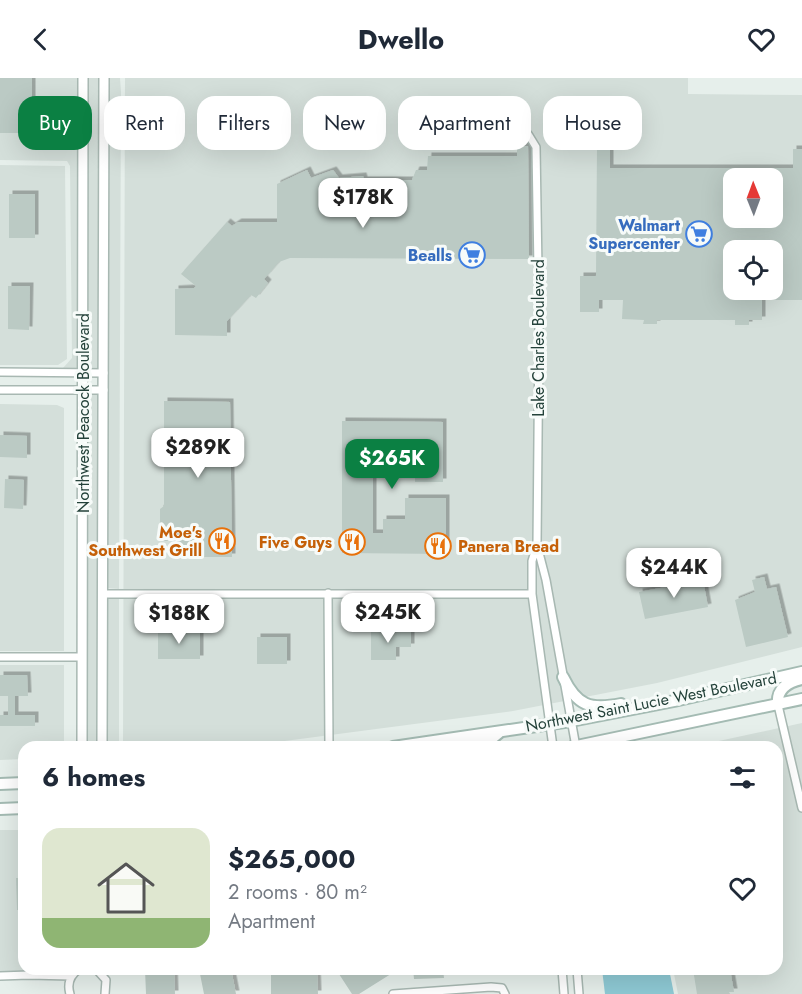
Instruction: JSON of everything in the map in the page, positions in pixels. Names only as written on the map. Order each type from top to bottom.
[{"type":"main road","name":"Northwest Saint Lucie West Boulevard","points":[[433,741],[571,721],[802,672]]},
{"type":"main road","points":[[563,677],[577,699],[597,706],[610,706],[664,696],[690,697]]},
{"type":"main road","points":[[778,705],[778,696],[783,688],[792,681],[802,679]]},
{"type":"main road","points":[[603,741],[802,699]]},
{"type":"main road","points":[[489,741],[500,731]]},
{"type":"main road","points":[[0,784],[18,783]]},
{"type":"main road","points":[[0,809],[18,808]]},
{"type":"street","name":"Northwest Peacock Boulevard","points":[[82,741],[83,78]]},
{"type":"street","name":"Northwest Peacock Boulevard","points":[[102,741],[104,78]]},
{"type":"street","name":"Lake Charles Boulevard","points":[[531,139],[536,147],[539,332],[537,545]]},
{"type":"street","points":[[0,372],[104,373]]},
{"type":"street","points":[[0,390],[104,390]]},
{"type":"street","points":[[537,545],[532,561],[532,594],[552,741]]},
{"type":"street","points":[[537,545],[546,580],[573,741]]},
{"type":"street","points":[[328,593],[329,741]]},
{"type":"street","points":[[102,594],[532,594]]},
{"type":"street","points":[[0,657],[82,657]]},
{"type":"street","points":[[778,705],[802,808]]},
{"type":"street","points":[[0,976],[29,975]]},
{"type":"street","points":[[70,994],[69,982],[73,975]]},
{"type":"street","points":[[101,975],[106,980]]},
{"type":"street","points":[[105,994],[106,975]]},
{"type":"street","points":[[562,975],[564,994]]},
{"type":"street","points":[[577,975],[579,994]]},
{"type":"street","points":[[393,994],[491,987],[502,988],[505,994]]},
{"type":"shaded area","points":[[0,78],[79,78],[79,96],[18,96],[18,150],[79,150],[79,368],[63,368],[72,358],[70,166],[67,161],[0,160]]},
{"type":"shaded area","points":[[88,78],[99,78],[100,368],[88,368],[88,150],[92,150],[92,96],[88,96]]},
{"type":"shaded area","points":[[108,78],[120,78],[121,96],[108,96]]},
{"type":"shaded area","points":[[125,78],[688,78],[688,94],[802,95],[802,647],[657,683],[513,711],[285,741],[123,741],[125,150],[185,150],[185,96],[125,96]]},
{"type":"shaded area","points":[[108,150],[121,150],[119,589],[107,588]]},
{"type":"shaded area","points":[[0,165],[65,166],[67,359],[58,365],[0,365]]},
{"type":"shaded area","points":[[88,395],[99,395],[98,741],[86,741]]},
{"type":"shaded area","points":[[0,404],[57,405],[64,408],[64,651],[0,651]]},
{"type":"shaded area","points":[[107,599],[119,599],[119,741],[107,741]]},
{"type":"shaded area","points":[[0,665],[64,665],[64,741],[18,741],[18,759],[0,760]]},
{"type":"shaded area","points":[[802,723],[802,994],[678,994],[674,975],[783,975],[783,741],[719,741]]},
{"type":"shaded area","points":[[0,830],[18,830],[18,971],[0,971]]},
{"type":"water","points":[[603,975],[670,975],[674,994],[605,994]]},
{"type":"building","points":[[0,78],[32,78],[32,96],[18,96],[18,133],[0,133]]},
{"type":"building","name":"Walmart Supercenter","points":[[793,149],[802,149],[802,300],[783,300],[783,240],[723,240],[723,300],[762,300],[762,320],[749,320],[749,325],[735,325],[735,320],[657,320],[657,324],[643,324],[644,320],[622,319],[623,300],[599,300],[599,312],[580,312],[580,276],[596,276],[597,150],[610,150],[610,168],[723,168],[723,228],[783,228],[783,168],[793,168]]},
{"type":"building","points":[[517,150],[528,150],[529,259],[290,258],[279,262],[264,279],[268,283],[256,298],[251,295],[227,321],[227,336],[175,335],[175,289],[196,286],[181,274],[227,222],[232,226],[238,222],[277,222],[277,184],[307,170],[311,178],[333,170],[339,178],[363,176],[364,180],[412,180],[416,170],[427,170],[428,156],[517,156]]},
{"type":"building","points":[[9,194],[35,194],[35,238],[9,238]]},
{"type":"building","points":[[8,286],[30,286],[29,330],[8,329]]},
{"type":"building","points":[[164,401],[230,402],[232,557],[176,557],[176,541],[160,541],[160,509],[164,506]]},
{"type":"building","points":[[342,421],[443,422],[443,482],[415,482],[415,445],[373,444],[373,533],[383,533],[383,519],[405,519],[405,498],[446,498],[446,554],[342,553]]},
{"type":"building","points":[[0,435],[27,436],[27,458],[0,457]]},
{"type":"building","points":[[5,479],[24,480],[23,509],[4,508]]},
{"type":"building","points":[[764,577],[767,589],[776,587],[788,637],[746,647],[735,600],[755,592],[752,580]]},
{"type":"building","points":[[703,580],[708,607],[645,619],[639,592]]},
{"type":"building","points":[[158,631],[200,631],[200,659],[158,659]]},
{"type":"building","points":[[371,632],[411,632],[411,647],[396,647],[396,660],[371,660]]},
{"type":"building","points":[[257,637],[287,637],[287,664],[257,664]]},
{"type":"building","points":[[0,675],[27,675],[28,696],[15,696],[15,715],[35,715],[35,726],[0,726],[0,715],[8,715],[8,696],[0,696]]},
{"type":"building","points":[[16,878],[18,878],[18,910]]},
{"type":"building","points":[[145,975],[174,975],[175,994],[146,994]]},
{"type":"building","points":[[200,975],[232,975],[236,994],[204,994]]},
{"type":"building","points":[[271,975],[317,975],[318,994],[271,994]]},
{"type":"building","points":[[340,975],[389,975],[359,994],[352,994]]},
{"type":"building","points":[[414,975],[444,975],[444,978],[414,979]]},
{"type":"building","points":[[694,975],[731,975],[734,992],[697,994]]},
{"type":"place","name":"Walmart Supercenter","points":[[699,234]]},
{"type":"place","name":"Bealls","points":[[472,255]]},
{"type":"place","name":"Moe's Southwest Grill","points":[[222,541]]},
{"type":"place","name":"Five Guys","points":[[352,542]]},
{"type":"place","name":"Panera Bread","points":[[438,546]]}]
